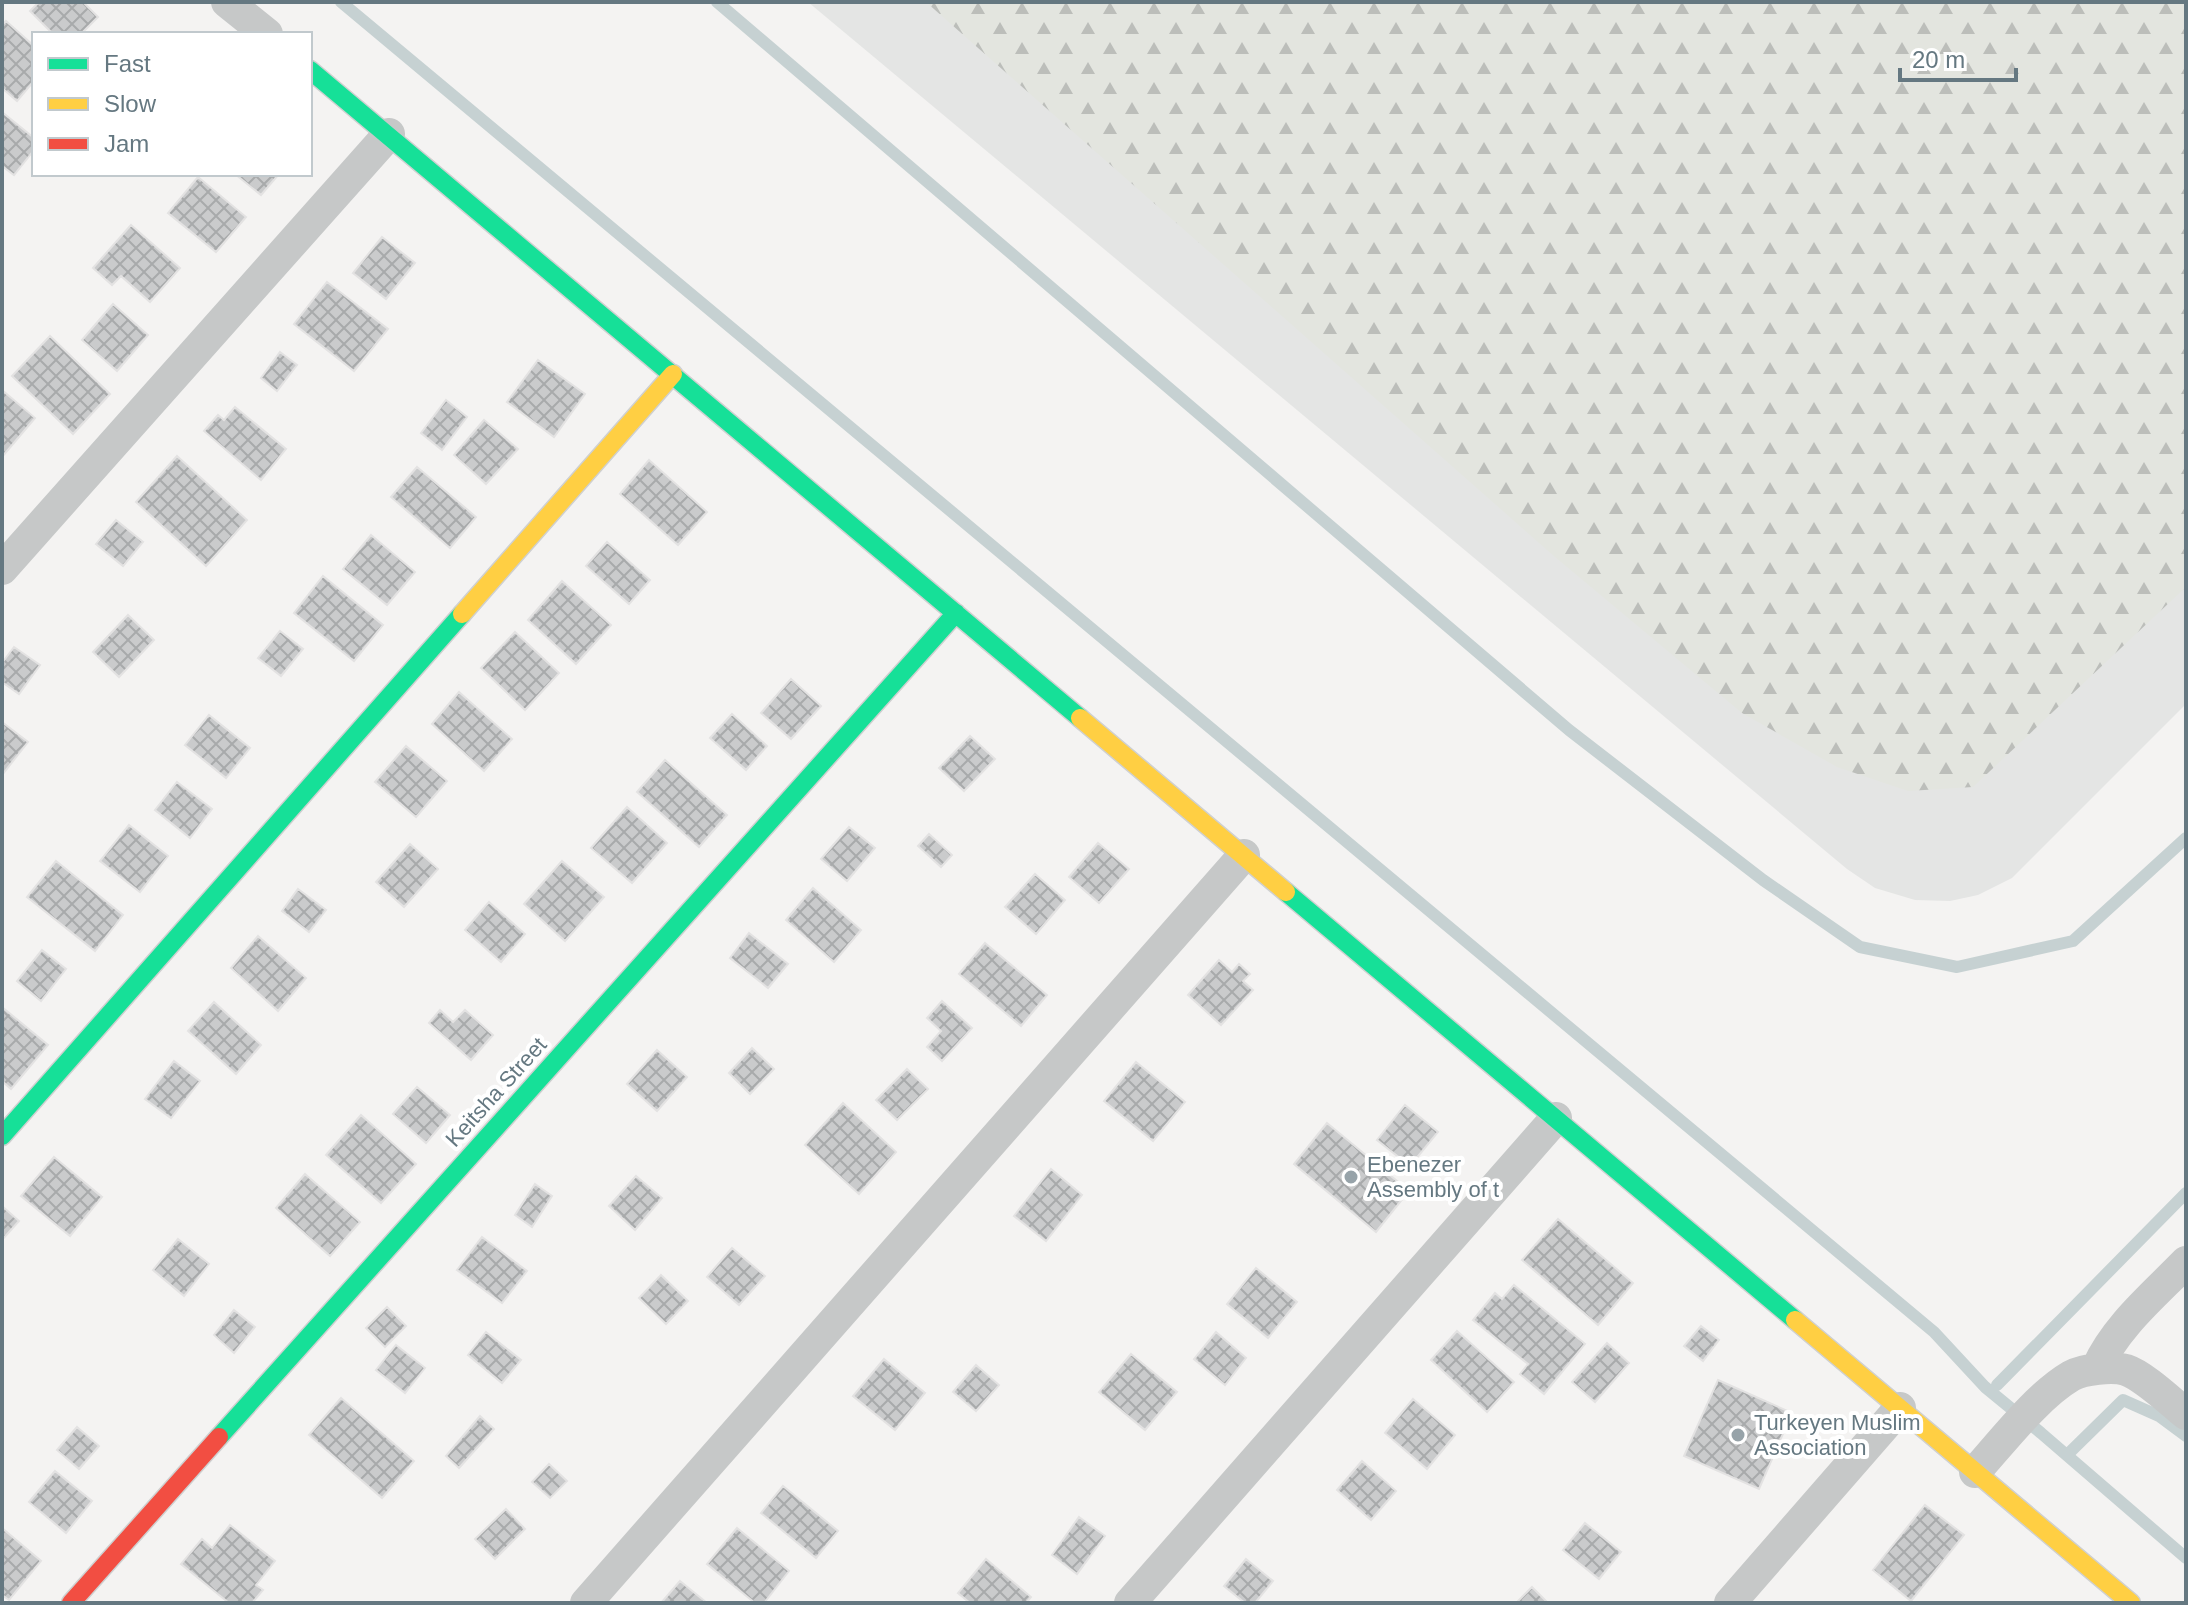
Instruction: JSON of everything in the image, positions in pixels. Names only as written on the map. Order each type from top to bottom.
[{"type":"street","points":[[227,2],[264,32]]},
{"type":"street","points":[[312,72],[2131,1603]]},
{"type":"street","points":[[2,569],[389,134]]},
{"type":"street","points":[[2,1136],[673,374]]},
{"type":"street","name":"Keitsha Street","points":[[71,1603],[956,613]]},
{"type":"street","points":[[586,1603],[1244,855]]},
{"type":"street","points":[[1130,1603],[1556,1118]]},
{"type":"street","points":[[2097,1368],[2106,1348],[2127,1322],[2186,1262]]},
{"type":"street","points":[[1975,1472],[2041,1400],[2073,1374],[2097,1368],[2125,1370],[2186,1414]]},
{"type":"street","points":[[1730,1603],[1900,1408]]},
{"type":"shaded area","points":[[808,2],[2186,2],[2186,704],[2012,878],[1978,895],[1950,901],[1915,900],[1875,888],[1847,869]]},
{"type":"green space","points":[[926,2],[2186,2],[2186,587],[1973,787],[1908,791],[1837,767],[1742,713],[1555,557]]},
{"type":"building","points":[[39,2],[83,2],[98,17],[83,32],[51,32],[30,11]]},
{"type":"building","points":[[6,21],[32,44],[32,83],[17,101],[2,88],[2,25]]},
{"type":"building","points":[[2,112],[32,136],[32,152],[14,175],[2,166]]},
{"type":"building","points":[[237,176],[277,176],[261,195]]},
{"type":"building","points":[[198,177],[246,217],[216,252],[168,213]]},
{"type":"building","points":[[131,225],[180,268],[150,302],[121,276],[112,285],[93,268]]},
{"type":"building","points":[[382,237],[415,263],[386,299],[353,273]]},
{"type":"building","points":[[327,282],[388,329],[354,371],[294,324]]},
{"type":"building","points":[[113,304],[148,335],[117,371],[82,340]]},
{"type":"building","points":[[50,336],[110,394],[73,434],[12,376]]},
{"type":"building","points":[[280,352],[297,365],[277,391],[261,378]]},
{"type":"building","points":[[538,360],[585,394],[554,437],[507,402]]},
{"type":"building","points":[[2,390],[35,418],[2,457]]},
{"type":"building","points":[[446,400],[467,417],[442,450],[421,433]]},
{"type":"building","points":[[235,407],[286,449],[261,480],[204,431],[218,415],[224,420]]},
{"type":"building","points":[[484,420],[518,449],[486,484],[454,455]]},
{"type":"building","points":[[177,456],[247,520],[206,566],[136,502]]},
{"type":"building","points":[[649,460],[707,512],[678,545],[620,494]]},
{"type":"building","points":[[417,467],[476,517],[450,548],[391,497]]},
{"type":"building","points":[[116,520],[143,542],[123,566],[96,544]]},
{"type":"building","points":[[371,535],[415,572],[387,605],[343,569]]},
{"type":"building","points":[[607,542],[650,580],[629,604],[586,566]]},
{"type":"building","points":[[323,576],[383,625],[354,661],[294,613]]},
{"type":"building","points":[[562,581],[611,625],[576,664],[528,620]]},
{"type":"building","points":[[128,615],[154,640],[119,677],[93,652]]},
{"type":"building","points":[[280,631],[303,649],[281,676],[258,658]]},
{"type":"building","points":[[515,632],[559,673],[525,710],[481,668]]},
{"type":"building","points":[[14,647],[40,665],[19,694],[2,682],[2,663]]},
{"type":"building","points":[[791,679],[821,706],[791,739],[761,713]]},
{"type":"building","points":[[459,692],[512,739],[484,771],[432,724]]},
{"type":"building","points":[[732,714],[767,746],[746,770],[710,738]]},
{"type":"building","points":[[209,715],[250,748],[226,778],[185,745]]},
{"type":"building","points":[[2,722],[28,742],[2,775]]},
{"type":"building","points":[[970,736],[995,759],[964,791],[939,768]]},
{"type":"building","points":[[406,746],[447,781],[416,817],[375,782]]},
{"type":"building","points":[[665,760],[727,815],[699,847],[637,792]]},
{"type":"building","points":[[177,782],[212,809],[190,838],[155,810]]},
{"type":"building","points":[[627,807],[667,843],[632,883],[591,848]]},
{"type":"building","points":[[129,825],[168,856],[140,892],[100,861]]},
{"type":"building","points":[[849,827],[875,848],[847,881],[821,859]]},
{"type":"building","points":[[929,834],[952,855],[941,867],[918,846]]},
{"type":"building","points":[[1098,843],[1129,869],[1099,903],[1069,877]]},
{"type":"building","points":[[410,844],[438,869],[404,907],[376,882]]},
{"type":"building","points":[[56,861],[123,915],[95,951],[27,897]]},
{"type":"building","points":[[562,861],[604,897],[565,941],[524,904]]},
{"type":"building","points":[[1035,874],[1065,900],[1036,934],[1005,907]]},
{"type":"building","points":[[813,888],[861,930],[834,962],[786,920]]},
{"type":"building","points":[[298,889],[326,910],[309,932],[282,911]]},
{"type":"building","points":[[489,902],[525,934],[501,962],[465,930]]},
{"type":"building","points":[[749,933],[788,964],[768,988],[730,958]]},
{"type":"building","points":[[258,936],[306,978],[278,1011],[231,968]]},
{"type":"building","points":[[985,943],[1047,995],[1021,1026],[959,974]]},
{"type":"building","points":[[42,950],[66,969],[41,1001],[17,981]]},
{"type":"building","points":[[1219,960],[1232,972],[1239,964],[1250,974],[1243,981],[1253,990],[1221,1025],[1188,995]]},
{"type":"building","points":[[942,1001],[972,1028],[942,1061],[927,1047],[941,1031],[927,1018]]},
{"type":"building","points":[[214,1002],[261,1045],[236,1074],[188,1031]]},
{"type":"building","points":[[2,1007],[48,1045],[11,1089],[2,1081]]},
{"type":"building","points":[[440,1010],[453,1022],[465,1010],[493,1035],[471,1060],[429,1023]]},
{"type":"building","points":[[752,1048],[774,1069],[750,1094],[729,1073]]},
{"type":"building","points":[[657,1050],[687,1077],[657,1111],[627,1084]]},
{"type":"building","points":[[174,1061],[200,1081],[171,1118],[145,1099]]},
{"type":"building","points":[[1136,1062],[1185,1102],[1153,1141],[1104,1101]]},
{"type":"building","points":[[907,1069],[928,1089],[897,1120],[876,1100]]},
{"type":"building","points":[[417,1087],[450,1115],[426,1143],[393,1114]]},
{"type":"building","points":[[843,1103],[896,1152],[859,1194],[805,1145]]},
{"type":"building","points":[[1405,1105],[1438,1132],[1410,1166],[1377,1140]]},
{"type":"building","points":[[361,1115],[416,1164],[381,1203],[326,1155]]},
{"type":"building","name":"Ebenezer Assembly of t","points":[[1327,1123],[1409,1191],[1376,1232],[1294,1164]]},
{"type":"building","points":[[54,1157],[102,1197],[70,1236],[21,1196]]},
{"type":"building","points":[[1051,1169],[1082,1195],[1046,1241],[1014,1216]]},
{"type":"building","points":[[305,1174],[360,1222],[330,1256],[276,1208]]},
{"type":"building","points":[[636,1176],[662,1198],[635,1230],[609,1206]]},
{"type":"building","points":[[535,1184],[552,1196],[532,1227],[515,1215]]},
{"type":"building","points":[[2,1206],[19,1221],[2,1240]]},
{"type":"building","points":[[1558,1219],[1633,1283],[1598,1325],[1522,1260]]},
{"type":"building","points":[[482,1237],[527,1271],[502,1303],[457,1270]]},
{"type":"building","points":[[178,1239],[209,1264],[184,1296],[153,1270]]},
{"type":"building","points":[[732,1248],[765,1276],[739,1305],[707,1277]]},
{"type":"building","points":[[1256,1268],[1297,1302],[1268,1338],[1227,1304]]},
{"type":"building","points":[[661,1275],[688,1301],[666,1324],[639,1298]]},
{"type":"building","points":[[1514,1285],[1585,1344],[1544,1394],[1520,1374],[1528,1364],[1473,1320],[1495,1293],[1502,1299]]},
{"type":"building","points":[[387,1307],[406,1326],[385,1347],[366,1328]]},
{"type":"building","points":[[234,1310],[255,1327],[234,1353],[214,1335]]},
{"type":"building","points":[[1701,1326],[1719,1340],[1703,1361],[1684,1346]]},
{"type":"building","points":[[1457,1331],[1514,1382],[1487,1412],[1431,1360]]},
{"type":"building","points":[[486,1332],[521,1360],[502,1383],[468,1355]]},
{"type":"building","points":[[1216,1332],[1246,1358],[1225,1385],[1194,1359]]},
{"type":"building","points":[[1607,1343],[1629,1363],[1595,1402],[1572,1382]]},
{"type":"building","points":[[396,1345],[425,1368],[405,1393],[376,1370]]},
{"type":"building","points":[[1131,1354],[1177,1392],[1145,1430],[1099,1392]]},
{"type":"building","points":[[884,1359],[925,1393],[895,1430],[853,1396]]},
{"type":"building","points":[[976,1365],[999,1385],[976,1411],[953,1392]]},
{"type":"building","name":"Turkeyen Muslim Association","points":[[1718,1380],[1792,1413],[1759,1489],[1684,1456]]},
{"type":"building","points":[[341,1398],[414,1461],[382,1498],[309,1435]]},
{"type":"building","points":[[1413,1399],[1455,1435],[1427,1469],[1385,1433]]},
{"type":"building","points":[[480,1416],[494,1429],[459,1468],[446,1456]]},
{"type":"building","points":[[77,1427],[99,1446],[79,1469],[57,1450]]},
{"type":"building","points":[[1362,1461],[1396,1491],[1371,1520],[1337,1490]]},
{"type":"building","points":[[549,1464],[567,1481],[550,1498],[532,1482]]},
{"type":"building","points":[[55,1471],[92,1501],[66,1533],[29,1502]]},
{"type":"building","points":[[783,1486],[838,1531],[816,1558],[761,1513]]},
{"type":"building","points":[[1925,1505],[1964,1535],[1911,1601],[1873,1570]]},
{"type":"building","points":[[506,1509],[525,1529],[495,1559],[475,1539]]},
{"type":"building","points":[[1079,1517],[1105,1536],[1077,1574],[1052,1555]]},
{"type":"building","points":[[1585,1523],[1621,1552],[1599,1579],[1563,1550]]},
{"type":"building","points":[[230,1525],[275,1561],[256,1585],[263,1590],[252,1603],[229,1603],[181,1564],[202,1539],[212,1548]]},
{"type":"building","points":[[2,1528],[41,1561],[9,1600],[2,1595]]},
{"type":"building","points":[[737,1528],[789,1571],[764,1603],[755,1603],[707,1564]]},
{"type":"building","points":[[986,1559],[1031,1597],[1026,1603],[970,1603],[958,1593]]},
{"type":"building","points":[[1246,1559],[1273,1581],[1255,1603],[1245,1603],[1224,1586]]},
{"type":"building","points":[[680,1581],[707,1603],[661,1603]]},
{"type":"building","points":[[1532,1587],[1548,1603],[1516,1603]]},
{"type":"waterway","points":[[341,2],[1934,1332],[1985,1387],[2186,1558]]},
{"type":"waterway","points":[[717,2],[1569,730],[1763,880],[1860,947],[1957,967],[2073,941],[2186,838]]},
{"type":"waterway","points":[[1997,1385],[2186,1193]]},
{"type":"waterway","points":[[2067,1455],[2123,1400],[2159,1416],[2186,1436]]},
{"type":"traffic: fast","points":[[312,72],[1080,718]]},
{"type":"traffic: fast","points":[[219,1437],[956,613]]},
{"type":"traffic: fast","points":[[2,1136],[462,614]]},
{"type":"traffic: fast","points":[[1286,892],[1795,1320]]},
{"type":"traffic: slow","points":[[462,614],[673,374]]},
{"type":"traffic: slow","points":[[1080,718],[1286,892]]},
{"type":"traffic: slow","points":[[1795,1320],[2131,1603]]},
{"type":"traffic: jam","points":[[71,1603],[219,1437]]},
{"type":"place","name":"Ebenezer Assembly of t","points":[[1351,1177]]},
{"type":"place","name":"Turkeyen Muslim Association","points":[[1738,1435]]}]
